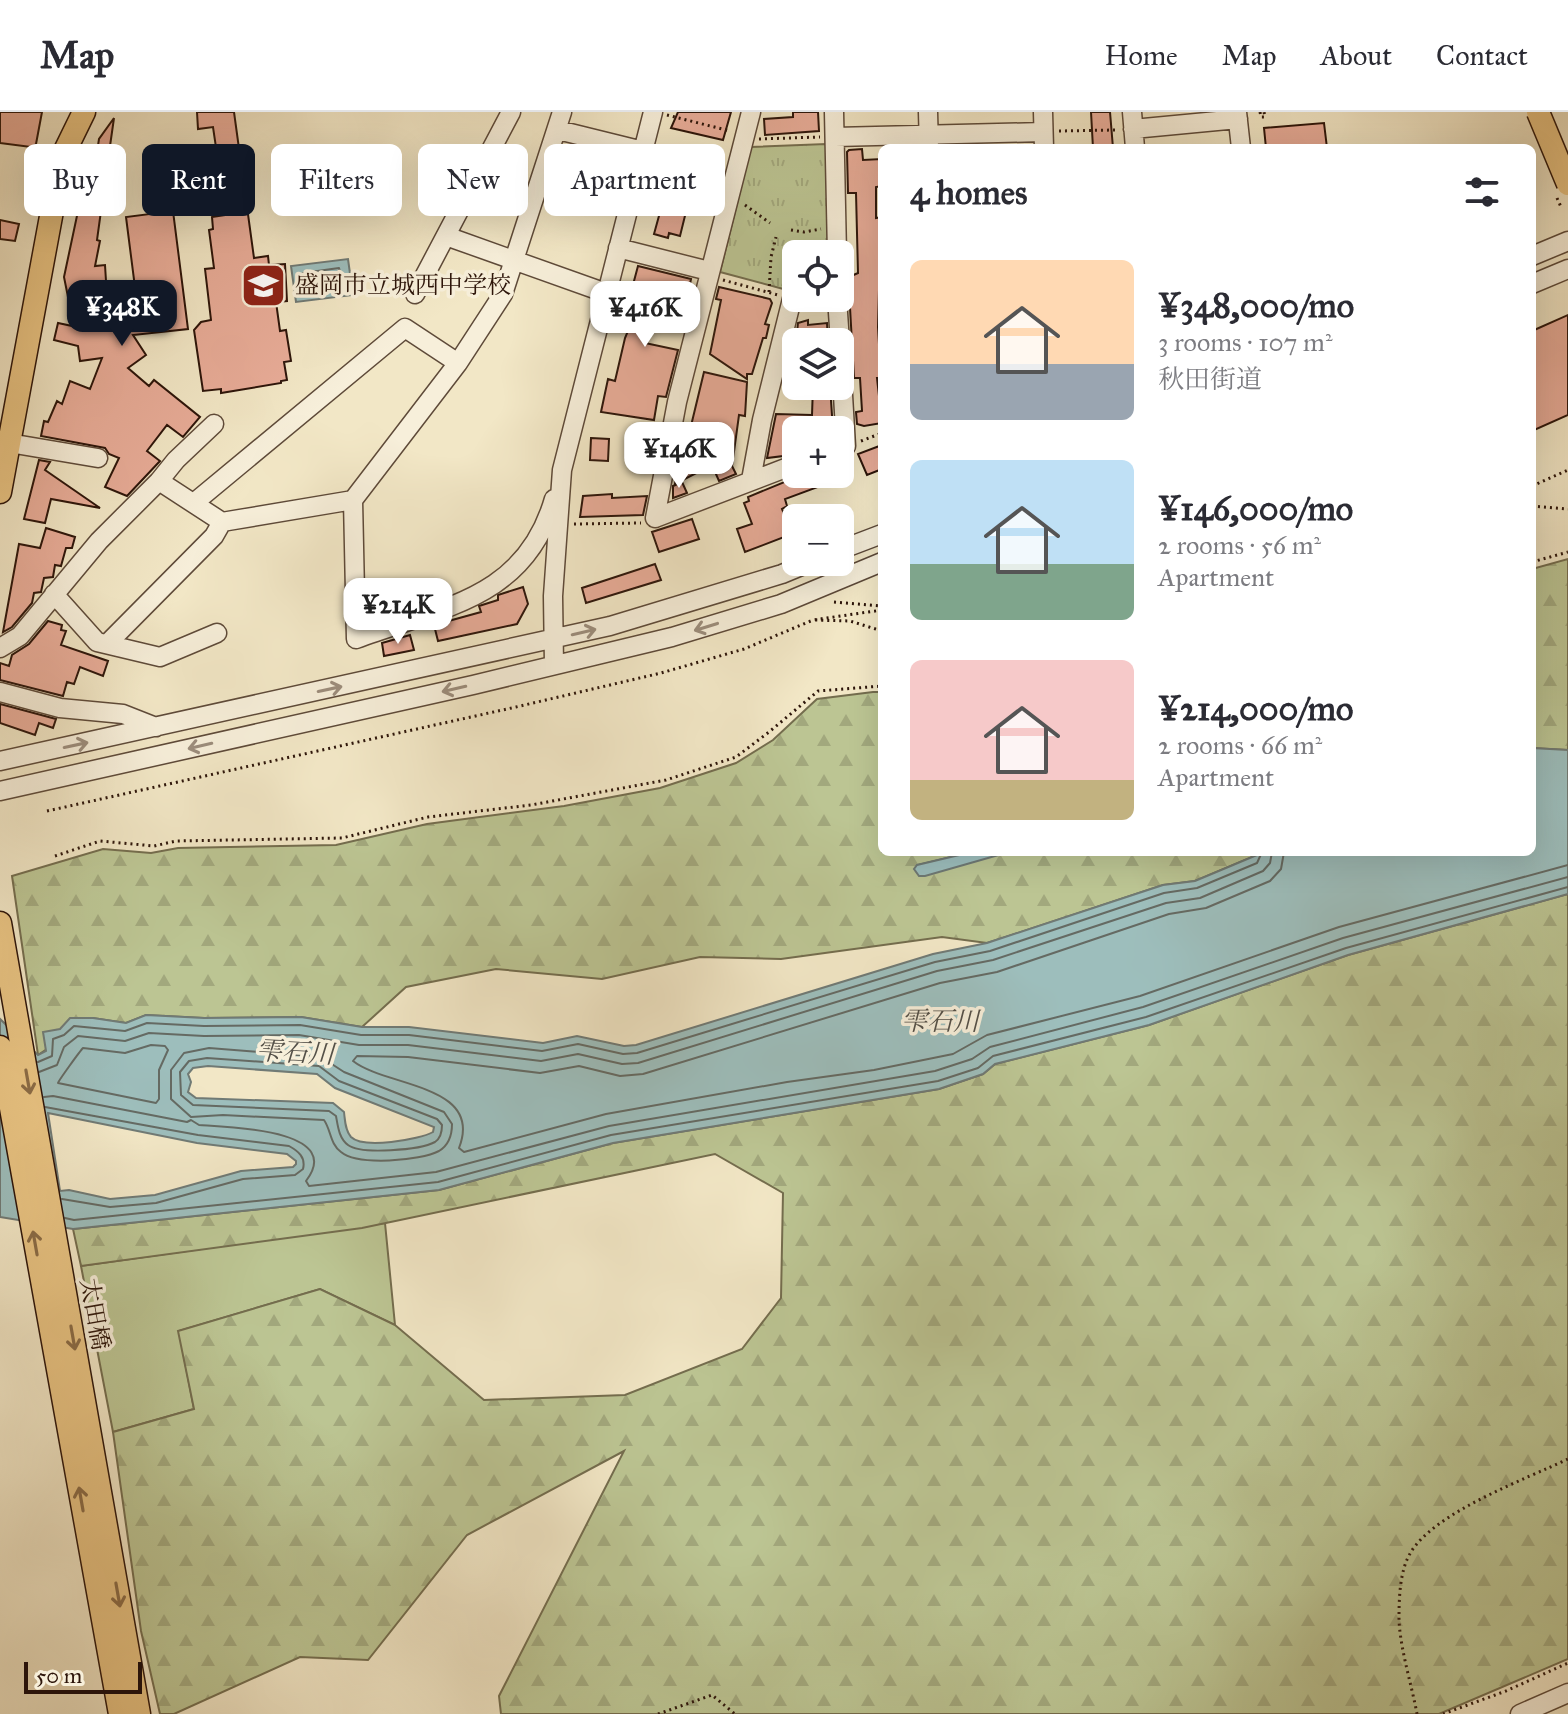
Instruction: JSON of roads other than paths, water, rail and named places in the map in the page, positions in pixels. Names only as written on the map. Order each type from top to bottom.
[{"type":"main road","points":[[0,492],[62,157],[84,112]]},
{"type":"main road","points":[[1540,112],[1568,184]]},
{"type":"main road","name":"太田橋","points":[[0,923],[139,1714]]},
{"type":"main road","name":"太田橋","points":[[0,1047],[120,1714]]},
{"type":"street","points":[[415,294],[511,112]]},
{"type":"street","points":[[751,112],[677,402],[655,518],[782,469]]},
{"type":"street","points":[[834,112],[836,240]]},
{"type":"street","points":[[928,112],[929,142]]},
{"type":"street","points":[[835,137],[929,142],[1043,140],[1043,112]]},
{"type":"street","points":[[1540,112],[1568,198]]},
{"type":"street","points":[[646,144],[660,114]]},
{"type":"street","points":[[1133,130],[1238,115],[1241,144]]},
{"type":"street","points":[[624,144],[560,121],[503,294],[458,363],[353,500],[356,639],[457,605],[502,580],[528,556],[550,513],[626,216]]},
{"type":"street","points":[[446,236],[606,293]]},
{"type":"street","points":[[1536,254],[1568,241]]},
{"type":"street","points":[[618,248],[708,273]]},
{"type":"street","points":[[1536,282],[1568,269]]},
{"type":"street","points":[[751,480],[762,420],[792,312]]},
{"type":"street","points":[[195,502],[405,328],[458,363]]},
{"type":"street","points":[[0,648],[20,636],[99,541],[214,424]]},
{"type":"street","points":[[9,443],[98,458]]},
{"type":"street","points":[[554,665],[553,596],[562,470]]},
{"type":"street","points":[[159,481],[222,522],[353,500]]},
{"type":"street","points":[[108,643],[214,536],[222,522]]},
{"type":"street","points":[[854,545],[878,536]]},
{"type":"street","points":[[0,791],[672,637],[781,604],[878,564]]},
{"type":"street","points":[[0,761],[554,639],[688,604],[782,572]]},
{"type":"street","points":[[54,594],[97,642],[160,657],[217,633]]},
{"type":"street","points":[[0,692],[60,708],[123,714],[157,727]]},
{"type":"street","points":[[1520,1714],[1568,1693]]},
{"type":"water","points":[[348,259],[353,295],[296,302],[291,266]]},
{"type":"water","name":"雫石川","points":[[1536,748],[1568,750],[1568,894],[1348,955],[1149,1025],[995,1064],[983,1074],[939,1089],[613,1143],[439,1190],[73,1229],[0,1217],[0,1019],[38,1055],[46,1051],[43,1032],[60,1029],[70,1018],[126,1023],[146,1015],[301,1017],[362,1027],[409,1027],[543,1043],[577,1036],[624,1046],[636,1045],[933,954],[987,943],[1163,885],[1195,881],[1254,856],[1536,856]],"holes":[[[208,1066],[317,1074],[335,1088],[434,1127],[433,1132],[379,1143],[357,1141],[346,1128],[344,1112],[333,1103],[196,1098],[188,1092],[191,1082],[188,1074],[193,1068]],[[48,1113],[197,1143],[287,1154],[296,1164],[293,1167],[241,1171],[155,1195],[110,1199],[69,1190],[60,1191]]]},
{"type":"water","points":[[955,856],[995,856],[925,876],[919,876],[914,869],[917,865]]},
{"type":"place","name":"盛岡市立城西中学校","points":[[264,285]]}]
